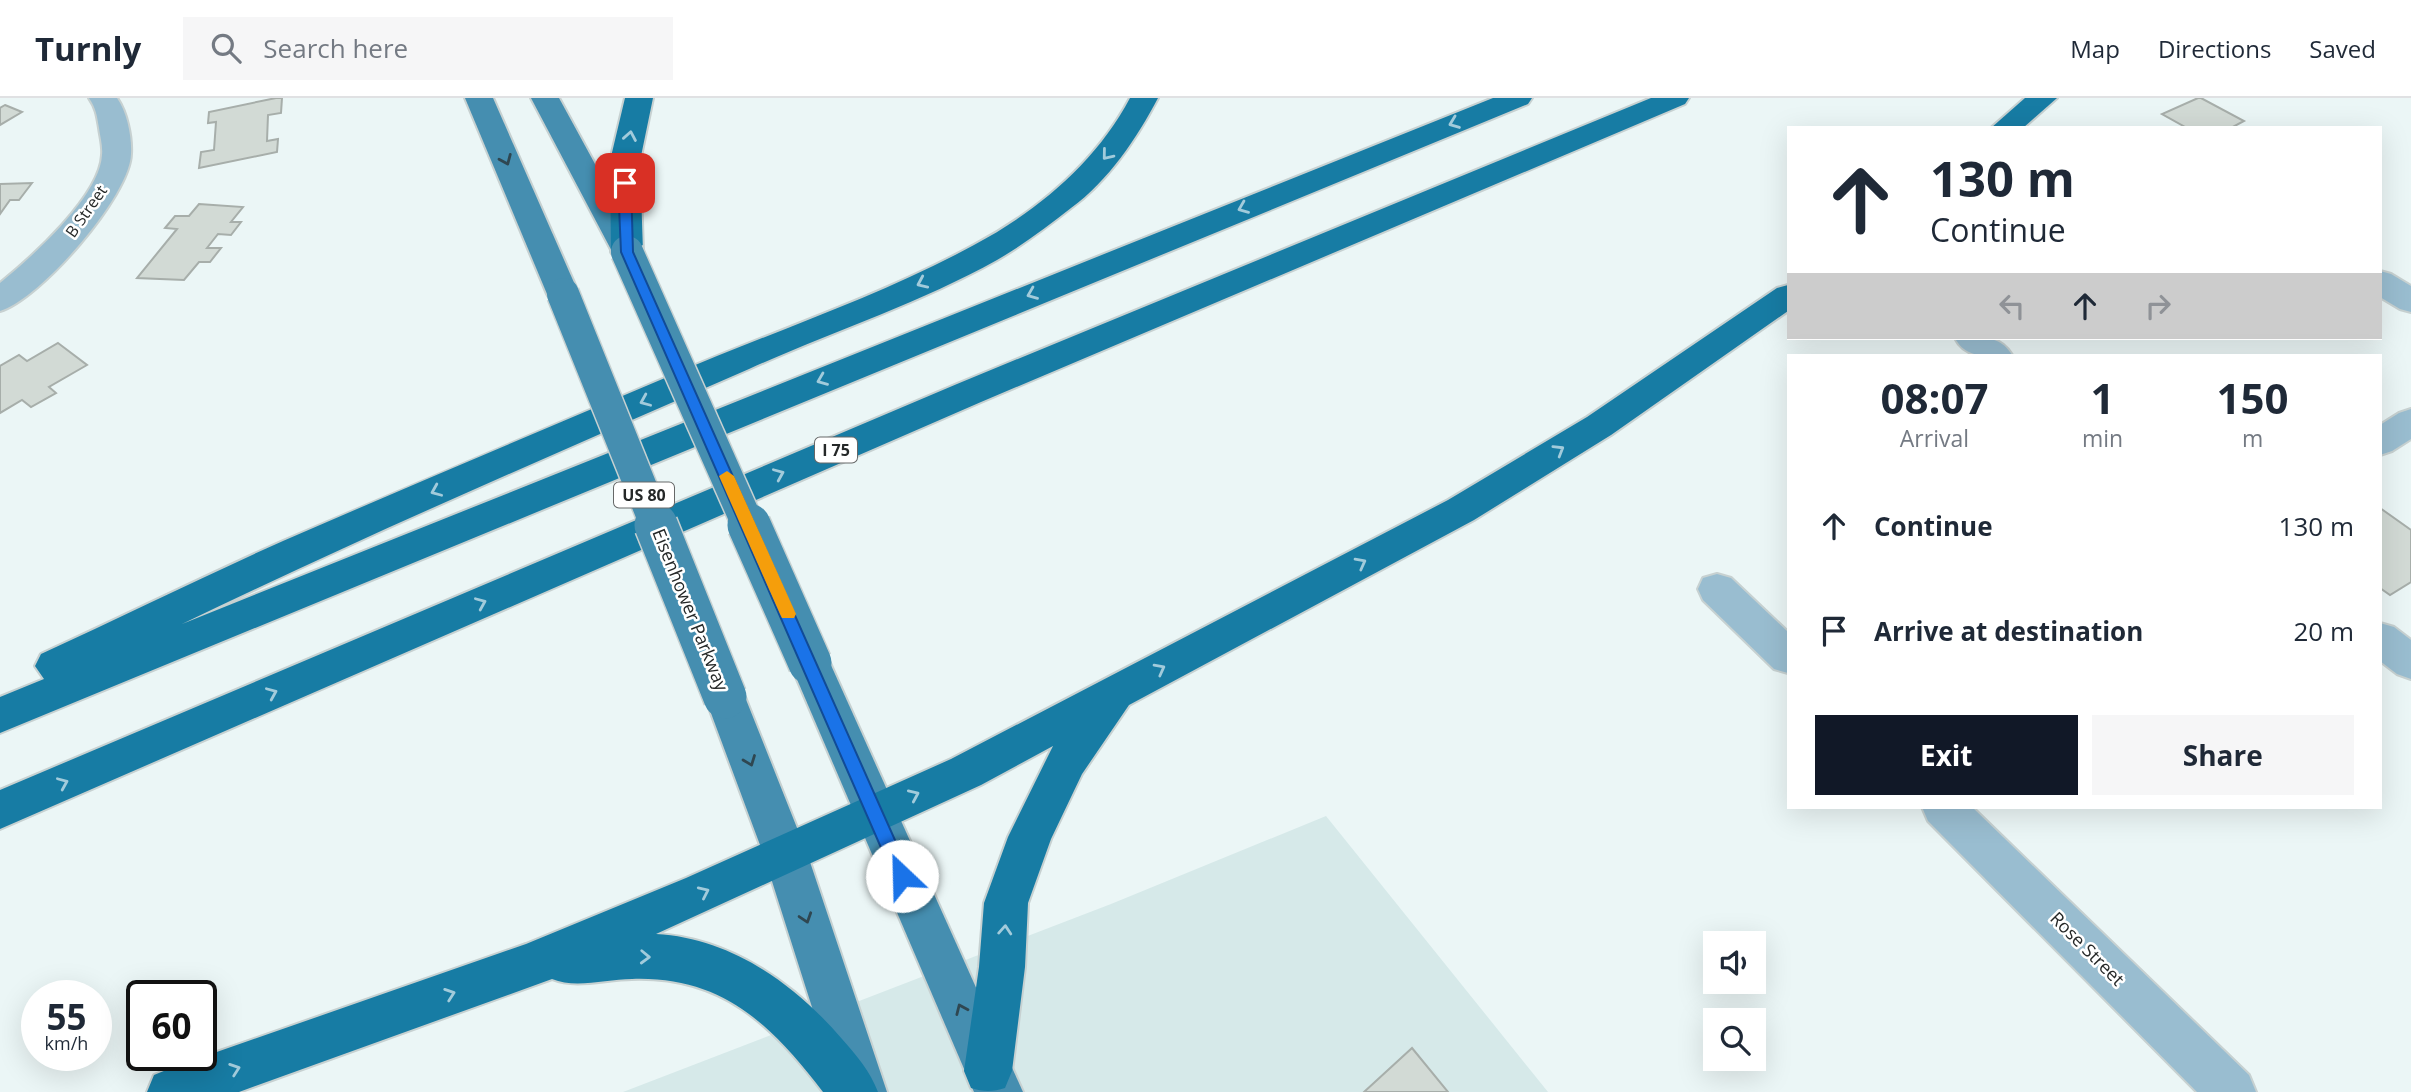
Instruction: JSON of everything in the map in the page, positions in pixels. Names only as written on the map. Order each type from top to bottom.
[{"type":"highway","points":[[627,252],[625,161],[639,98]]},
{"type":"highway","points":[[0,692],[294,553],[738,360],[907,290],[987,252],[1063,200],[1095,170],[1128,128],[1144,98]]},
{"type":"highway","points":[[0,715],[1518,98]]},
{"type":"highway","name":"I 75","points":[[0,810],[956,398],[1675,98]]},
{"type":"highway","points":[[2008,126],[2043,98]]},
{"type":"highway","points":[[171,1092],[529,966],[702,893],[966,772],[1461,510],[1598,426],[1787,297]]},
{"type":"highway","points":[[993,1082],[1006,902],[1030,837],[1066,761],[1117,692]]},
{"type":"highway","points":[[529,966],[636,957],[674,958],[713,969],[752,989],[783,1013],[817,1044],[854,1092]]},
{"type":"main road","name":"Eisenhower Parkway","points":[[479,98],[563,294],[725,697],[785,853],[863,1092]]},
{"type":"main road","points":[[545,98],[627,252],[993,1082]]},
{"type":"street","name":"B Street","points":[[0,300],[44,264],[72,234],[104,189],[117,156],[110,108],[103,98]]},
{"type":"street","points":[[2382,283],[2411,300]]},
{"type":"street","points":[[1974,340],[1994,354]]},
{"type":"street","points":[[2382,441],[2411,422]]},
{"type":"street","points":[[1717,589],[1787,656]]},
{"type":"street","points":[[2382,640],[2411,662]]},
{"type":"street","name":"Rose Street","points":[[1945,809],[2232,1092]]},
{"type":"shaded area","points":[[1326,816],[1548,1092],[623,1092],[1111,904]]},
{"type":"building","points":[[282,98],[281,113],[268,115],[267,141],[278,139],[277,152],[199,168],[201,152],[214,150],[216,122],[208,123],[209,112]]},
{"type":"building","points":[[2201,98],[2244,121],[2235,126],[2183,126],[2162,114]]},
{"type":"building","points":[[5,105],[22,112],[0,125],[0,108]]},
{"type":"building","points":[[32,183],[19,200],[10,200],[0,214],[0,184]]},
{"type":"building","points":[[199,204],[243,207],[231,222],[241,222],[231,235],[218,234],[207,248],[221,248],[210,262],[199,262],[184,280],[137,278],[177,229],[165,228],[175,216],[189,216]]},
{"type":"building","points":[[58,343],[87,365],[49,387],[56,393],[31,407],[22,400],[0,413],[0,366],[19,355],[27,361]]},
{"type":"building","points":[[2382,509],[2411,530],[2411,582],[2390,595],[2382,589]]},
{"type":"building","points":[[1412,1048],[1448,1092],[1364,1092]]},
{"type":"slow traffic","points":[[727,476],[788,614]]},
{"type":"route","points":[[625,183],[627,252],[902,876]]}]
